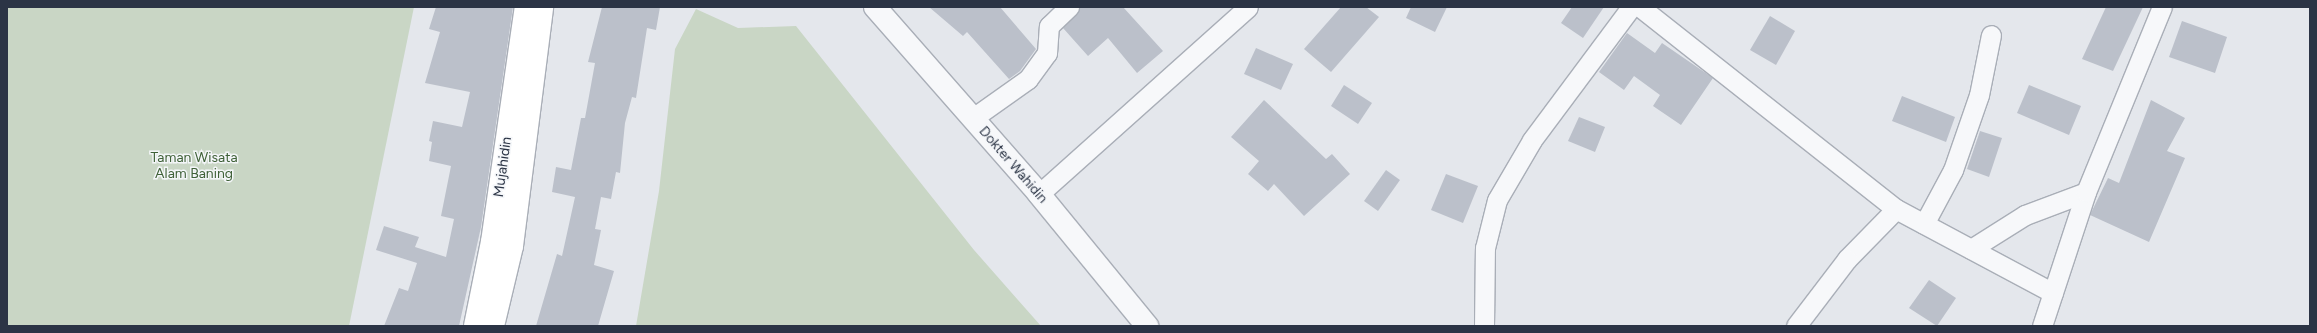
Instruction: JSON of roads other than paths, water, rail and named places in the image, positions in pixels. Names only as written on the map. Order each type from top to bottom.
[{"type":"main road","name":"Mujahidin","points":[[474,326],[492,242],[526,7]]},
{"type":"main road","name":"Mujahidin","points":[[493,326],[512,246],[542,7]]},
{"type":"street","name":"Dokter Wahidin","points":[[875,7],[1039,194],[1147,326]]},
{"type":"street","points":[[973,118],[1032,74],[1047,53],[1050,26],[1069,7]]},
{"type":"street","points":[[1039,194],[1248,7]]},
{"type":"street","points":[[1484,326],[1485,248],[1497,200],[1532,140],[1631,7]]},
{"type":"street","points":[[1640,7],[1896,209],[2053,292]]},
{"type":"street","points":[[2042,326],[2086,192],[2162,7]]},
{"type":"street","points":[[1924,224],[1953,170],[1979,95],[1991,35]]},
{"type":"street","points":[[1971,249],[2025,215],[2086,192]]},
{"type":"street","points":[[1796,326],[1847,259],[1896,209]]},
{"type":"park label","name":"Taman Wisata Alam Baning","points":[[194,166]]}]
